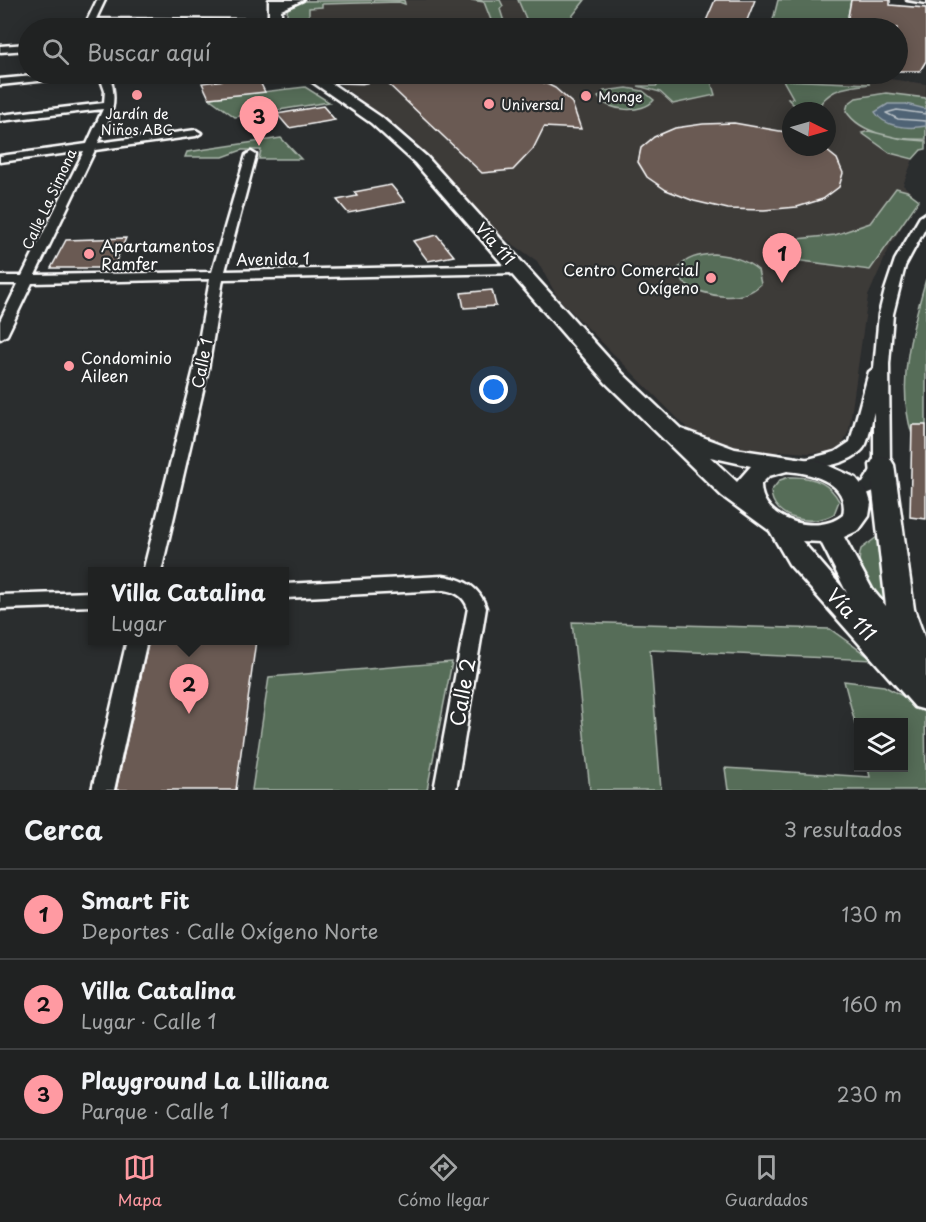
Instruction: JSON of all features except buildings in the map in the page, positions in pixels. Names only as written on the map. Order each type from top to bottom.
[{"type":"main road","points":[[275,4],[297,0]]},
{"type":"main road","name":"Vía 111","points":[[323,84],[356,106],[421,160],[614,378],[731,490],[750,503]]},
{"type":"main road","points":[[355,84],[351,88],[356,106]]},
{"type":"main road","name":"Vía 111","points":[[668,430],[731,456],[796,464]]},
{"type":"main road","points":[[796,464],[839,478],[853,492],[858,503],[857,513],[852,522],[829,533],[798,533],[782,528],[759,515],[750,503],[747,491],[749,480],[757,471],[796,464]]},
{"type":"main road","points":[[882,465],[900,609],[923,673]]},
{"type":"main road","name":"Vía 111","points":[[782,528],[798,556],[926,698]]},
{"type":"main road","name":"Vía 111","points":[[829,533],[868,604],[886,631],[923,673]]},
{"type":"street","points":[[94,18],[101,0]]},
{"type":"street","points":[[911,0],[926,1]]},
{"type":"street","points":[[0,49],[18,48]]},
{"type":"street","points":[[0,82],[18,80]]},
{"type":"street","points":[[0,118],[110,105],[108,84]]},
{"type":"street","name":"Calle La Simona","points":[[0,335],[110,105]]},
{"type":"street","points":[[0,154],[93,142],[196,133]]},
{"type":"street","points":[[0,159],[93,142]]},
{"type":"street","name":"Calle 1","points":[[153,567],[201,369],[217,276],[251,155]]},
{"type":"street","points":[[796,464],[837,458],[850,452],[858,443],[882,349],[892,287],[900,264],[926,217]]},
{"type":"street","name":"Avenida 1","points":[[0,280],[519,269]]},
{"type":"street","points":[[853,492],[864,492],[876,482],[882,465],[882,349]]},
{"type":"street","name":"Calle 2","points":[[289,591],[443,583],[459,586],[472,595],[477,608],[445,790]]},
{"type":"street","points":[[0,602],[88,599]]},
{"type":"street","points":[[103,790],[136,645]]},
{"type":"shaded area","points":[[287,0],[585,0],[571,18],[286,18]]},
{"type":"shaded area","name":"Centro Comercial Oxígeno","points":[[908,82],[926,84],[926,149],[921,150],[913,159],[903,185],[919,200],[891,244],[868,296],[849,430],[843,444],[830,452],[781,451],[754,456],[727,452],[687,428],[558,298],[537,261],[497,233],[410,137],[339,84],[908,84]]},
{"type":"green space","points":[[404,0],[405,4],[399,2],[322,4],[322,7],[309,8],[309,18],[286,18],[288,6],[300,1]]},
{"type":"green space","points":[[471,0],[500,0],[503,6],[500,9],[503,18],[490,18],[484,2]]},
{"type":"green space","points":[[518,0],[585,0],[571,18],[526,18]]},
{"type":"green space","points":[[778,0],[851,0],[848,18],[774,18]]},
{"type":"green space","points":[[657,84],[712,84],[715,95],[673,104],[660,92],[638,86],[657,86]]},
{"type":"green space","points":[[785,84],[870,84],[837,90],[822,102],[791,102],[788,99],[793,98]]},
{"type":"green space","points":[[305,87],[329,102],[235,117],[209,98]]},
{"type":"green space","points":[[627,88],[643,91],[654,100],[642,108],[626,109],[609,106],[598,97],[604,91]]},
{"type":"green space","points":[[886,93],[926,98],[926,139],[893,137],[871,131],[861,126],[846,111],[848,104],[856,98]]},
{"type":"green space","points":[[869,131],[902,139],[926,141],[926,149],[921,150],[913,159],[890,153],[862,133]]},
{"type":"green space","points":[[281,138],[301,159],[259,159],[261,150],[242,150],[223,157],[185,157],[187,152]]},
{"type":"green space","points":[[896,188],[907,191],[919,200],[870,270],[765,256],[768,242],[835,235],[870,223]]},
{"type":"green space","points":[[714,254],[738,259],[753,266],[758,270],[761,284],[744,294],[723,296],[702,292],[684,283],[678,269],[681,265],[693,257]]},
{"type":"green space","points":[[926,279],[926,437],[912,434],[905,396],[911,336]]},
{"type":"green space","points":[[789,477],[811,479],[824,484],[839,501],[834,514],[826,518],[806,520],[795,518],[778,509],[771,491],[780,480]]},
{"type":"green space","points":[[881,534],[891,610],[877,600],[871,592],[860,566],[861,549]]},
{"type":"green space","points":[[572,622],[830,629],[873,660],[650,650],[661,790],[590,790]]},
{"type":"green space","points":[[452,662],[427,790],[252,790],[269,677]]},
{"type":"green space","points":[[844,681],[884,686],[925,708],[926,790],[728,790],[725,768],[870,777],[869,772],[908,772],[908,718],[854,719]]},
{"type":"water","points":[[888,104],[906,104],[926,109],[926,126],[905,127],[885,121],[875,112]]},
{"type":"place","name":"Jardín de Niños ABC","points":[[137,95]]},
{"type":"place","name":"Monge","points":[[586,96]]},
{"type":"place","name":"Universal","points":[[489,104]]},
{"type":"place","name":"Playground La Lilliana","points":[[259,146]]},
{"type":"place","name":"Apartamentos Ramfer","points":[[89,254]]},
{"type":"place","name":"Centro Comercial Oxígeno","points":[[711,278]]},
{"type":"place","name":"Smart Fit","points":[[782,283]]},
{"type":"place","name":"Condominio Aileen","points":[[69,366]]},
{"type":"place","name":"Villa Catalina","points":[[189,714]]}]
